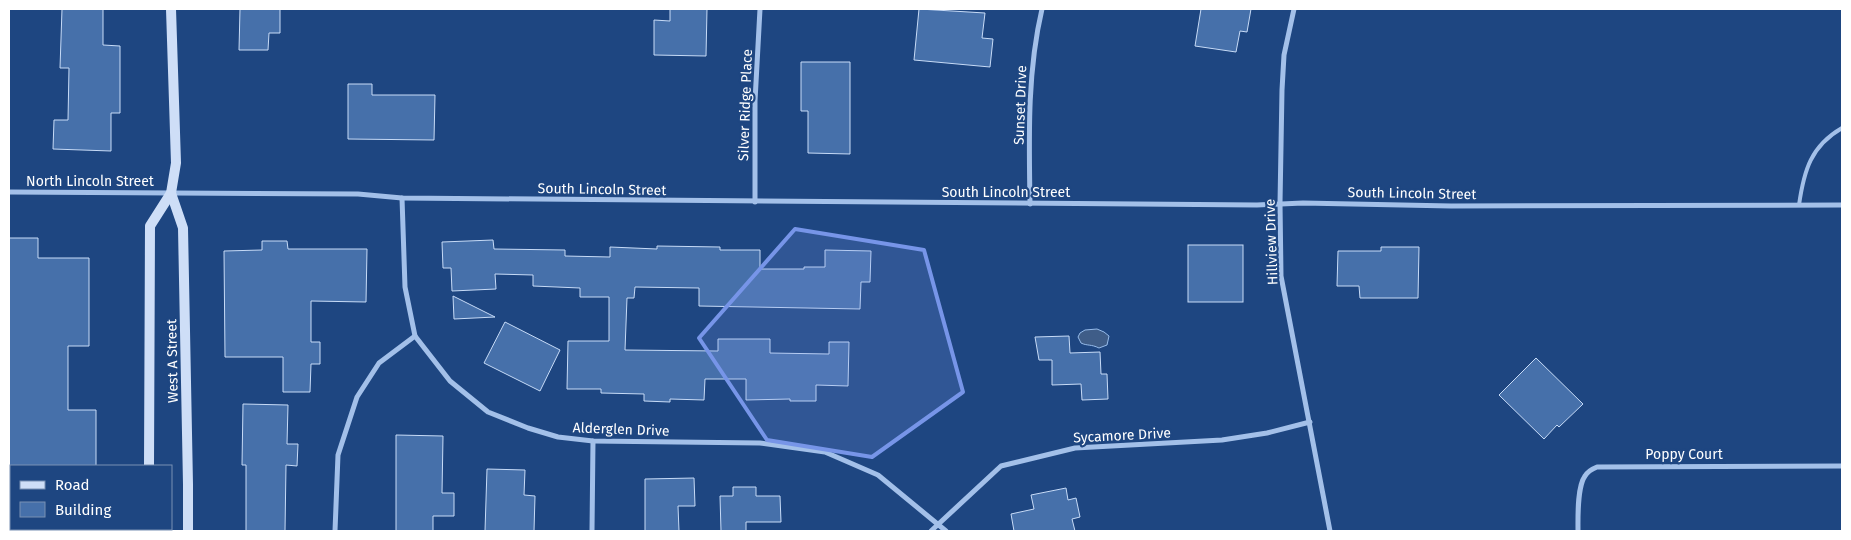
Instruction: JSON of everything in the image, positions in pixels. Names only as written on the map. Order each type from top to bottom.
[{"type":"main road","name":"West A Street","points":[[149,465],[150,226],[171,193],[176,162],[171,9]]},
{"type":"main road","name":"West A Street","points":[[171,193],[183,228],[188,531]]},
{"type":"street","name":"Silver Ridge Place","points":[[755,202],[755,101],[760,9]]},
{"type":"street","name":"Sunset Drive","points":[[1030,204],[1029,109],[1032,66],[1042,9]]},
{"type":"street","name":"Hillview Drive","points":[[1294,9],[1284,55],[1280,203],[1281,276],[1330,531]]},
{"type":"street","name":"North Lincoln Street","points":[[9,192],[171,193]]},
{"type":"street","name":"South Lincoln Street","points":[[171,193],[358,194],[402,198],[1030,204],[1842,205]]},
{"type":"street","name":"Alderglen Drive","points":[[402,198],[404,286],[415,336],[450,380],[488,412],[528,428],[558,437],[593,441],[760,443],[825,452],[878,474],[946,531]]},
{"type":"street","points":[[335,531],[338,455],[357,397],[379,363],[415,336]]},
{"type":"street","name":"Sycamore Drive","points":[[931,531],[1001,466],[1074,448],[1222,440],[1267,433],[1310,422]]},
{"type":"street","points":[[592,531],[593,441]]},
{"type":"street","name":"Poppy Court","points":[[1578,531],[1583,479],[1590,470],[1598,467],[1842,466]]},
{"type":"lane","points":[[1799,204],[1803,180],[1810,161],[1825,139],[1842,128]]},
{"type":"highlighted area","points":[[795,229],[924,250],[963,392],[872,457],[767,440],[699,338]]},
{"type":"water","points":[[1097,329],[1109,336],[1107,345],[1099,348],[1081,343],[1078,337],[1080,333],[1085,330]]},
{"type":"building","points":[[62,9],[103,9],[103,45],[120,46],[120,113],[111,113],[111,151],[53,149],[54,120],[68,120],[69,68],[60,68]]},
{"type":"building","points":[[240,9],[280,9],[280,33],[269,33],[268,50],[239,50]]},
{"type":"building","points":[[670,9],[707,9],[706,56],[654,55],[654,20],[670,21]]},
{"type":"building","points":[[919,9],[985,13],[982,38],[993,39],[990,67],[914,60]]},
{"type":"building","points":[[1201,9],[1251,9],[1247,32],[1240,31],[1236,52],[1195,46]]},
{"type":"building","points":[[801,62],[850,62],[850,154],[808,153],[808,111],[801,111]]},
{"type":"building","points":[[348,84],[372,84],[372,95],[435,95],[434,140],[348,139]]},
{"type":"building","points":[[9,238],[38,238],[38,258],[89,258],[89,346],[68,346],[68,410],[96,410],[96,465],[9,466]]},
{"type":"building","points":[[493,240],[494,249],[565,250],[565,256],[610,257],[610,247],[657,249],[657,246],[720,247],[720,250],[760,250],[760,269],[825,267],[825,250],[871,251],[870,282],[861,282],[860,309],[699,306],[699,288],[635,287],[634,298],[627,298],[625,350],[718,351],[718,339],[770,339],[770,353],[829,354],[829,342],[849,342],[848,386],[816,385],[816,401],[790,401],[790,399],[746,400],[746,379],[705,379],[704,400],[670,399],[670,402],[644,401],[644,394],[601,393],[601,389],[567,389],[568,341],[609,341],[609,297],[580,297],[580,288],[533,286],[533,275],[495,274],[496,289],[452,291],[451,268],[443,268],[442,242]]},
{"type":"building","points":[[262,241],[287,241],[288,249],[367,249],[366,302],[311,301],[311,342],[320,342],[320,364],[311,364],[310,392],[283,392],[283,357],[225,357],[224,251],[262,250]]},
{"type":"building","points":[[1188,245],[1243,245],[1243,302],[1188,302]]},
{"type":"building","points":[[1381,247],[1419,247],[1418,298],[1360,298],[1359,286],[1337,286],[1338,251],[1381,251]]},
{"type":"building","points":[[453,296],[495,317],[454,319]]},
{"type":"building","points":[[505,322],[560,350],[540,391],[484,363]]},
{"type":"building","points":[[1069,336],[1070,353],[1100,352],[1101,374],[1107,374],[1108,399],[1082,400],[1081,384],[1052,385],[1052,360],[1039,360],[1035,337]]},
{"type":"building","points":[[1536,358],[1583,404],[1559,427],[1557,425],[1544,439],[1499,395]]},
{"type":"building","points":[[243,404],[288,405],[287,444],[298,444],[297,466],[286,465],[285,531],[246,531],[246,465],[242,465]]},
{"type":"building","points":[[396,435],[443,436],[442,493],[454,493],[454,516],[433,516],[433,531],[396,531]]},
{"type":"building","points":[[487,469],[525,470],[524,495],[535,496],[534,531],[485,531]]},
{"type":"building","points":[[694,478],[695,506],[678,506],[679,531],[645,531],[645,479]]},
{"type":"building","points":[[733,487],[756,487],[756,496],[780,496],[781,522],[746,522],[746,531],[721,531],[720,496],[733,496]]},
{"type":"building","points":[[1066,488],[1068,500],[1076,498],[1080,517],[1072,519],[1075,531],[1014,531],[1011,514],[1034,509],[1031,495]]}]
